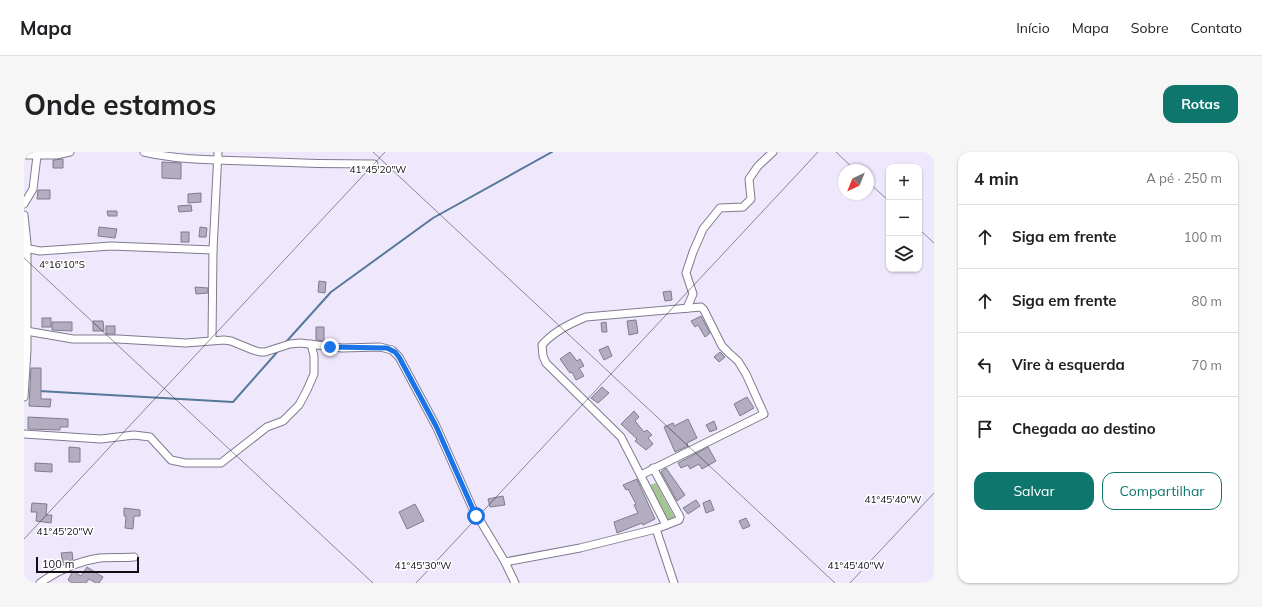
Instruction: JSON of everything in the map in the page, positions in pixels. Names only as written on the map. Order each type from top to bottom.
[{"type":"street","points":[[24,155],[36,154],[56,156],[70,152]]},
{"type":"street","points":[[144,152],[217,161],[374,164]]},
{"type":"street","points":[[212,340],[213,250],[218,152]]},
{"type":"street","points":[[687,308],[693,294],[686,273],[703,229],[720,208],[743,207],[747,203],[750,199],[749,179],[758,166],[773,152]]},
{"type":"street","points":[[24,204],[33,189],[36,154]]},
{"type":"street","points":[[24,215],[26,243],[27,362],[24,397]]},
{"type":"street","points":[[25,248],[40,251],[111,246],[213,250]]},
{"type":"street","points":[[641,475],[764,414],[746,374],[738,361],[722,346],[705,311],[703,308],[698,306],[586,317],[548,338],[542,344],[542,351],[546,363],[618,433],[666,526]]},
{"type":"street","points":[[26,331],[73,339],[118,339],[186,343],[212,340],[231,341],[260,352],[265,352],[290,344],[300,343],[348,348],[380,347],[392,350],[399,357],[436,426],[472,507],[505,562],[515,583]]},
{"type":"street","points":[[24,434],[101,438],[134,435],[150,437],[171,460],[185,463],[221,463],[267,427],[283,420],[299,405],[314,374],[312,344]]},
{"type":"street","points":[[253,438],[291,418],[313,385],[315,361],[321,345]]},
{"type":"street","points":[[505,562],[580,548],[656,529],[679,520],[680,517],[653,468]]},
{"type":"street","points":[[656,529],[674,583]]},
{"type":"street","points":[[40,583],[55,573],[87,560],[134,557]]},
{"type":"green space","points":[[656,483],[675,518],[667,522],[650,485]]},
{"type":"building","points":[[63,159],[63,168],[53,168],[53,160]]},
{"type":"building","points":[[162,162],[181,163],[181,179],[162,178]]},
{"type":"building","points":[[38,190],[50,190],[50,199],[37,199]]},
{"type":"building","points":[[201,193],[201,202],[188,203],[188,194]]},
{"type":"building","points":[[191,205],[192,211],[179,212],[178,206]]},
{"type":"building","points":[[107,211],[117,211],[117,216],[108,216]]},
{"type":"building","points":[[99,227],[117,229],[115,238],[98,236]]},
{"type":"building","points":[[200,227],[207,228],[206,237],[199,237]]},
{"type":"building","points":[[181,232],[189,232],[189,242],[181,242]]},
{"type":"building","points":[[319,281],[326,282],[325,293],[318,292]]},
{"type":"building","points":[[195,287],[208,288],[208,293],[196,294]]},
{"type":"building","points":[[671,291],[672,300],[665,301],[663,292]]},
{"type":"building","points":[[701,316],[710,333],[705,337],[698,325],[695,327],[691,321]]},
{"type":"building","points":[[42,318],[51,318],[51,327],[42,327]]},
{"type":"building","points":[[636,320],[638,333],[629,335],[627,321]]},
{"type":"building","points":[[93,321],[103,321],[104,331],[93,331]]},
{"type":"building","points":[[52,322],[72,322],[72,331],[52,330]]},
{"type":"building","points":[[606,322],[607,332],[602,332],[601,323]]},
{"type":"building","points":[[106,326],[115,326],[115,334],[106,334]]},
{"type":"building","points":[[316,327],[324,327],[324,341],[316,340]]},
{"type":"building","points":[[608,346],[612,356],[604,360],[599,350]]},
{"type":"building","points":[[570,352],[577,361],[580,359],[584,366],[579,368],[584,376],[576,380],[572,372],[570,373],[560,359]]},
{"type":"building","points":[[720,352],[725,357],[719,362],[714,357]]},
{"type":"building","points":[[31,368],[41,368],[41,399],[51,399],[50,407],[29,406]]},
{"type":"building","points":[[602,387],[609,393],[598,403],[591,398]]},
{"type":"building","points":[[747,397],[754,408],[740,416],[734,404]]},
{"type":"building","points":[[634,411],[639,417],[635,421],[644,432],[647,430],[652,435],[648,438],[653,444],[646,450],[635,441],[637,439],[621,424]]},
{"type":"building","points":[[28,417],[68,419],[68,427],[60,427],[60,430],[28,429]]},
{"type":"building","points":[[688,419],[697,438],[687,443],[688,446],[675,452],[664,427],[673,423],[674,426]]},
{"type":"building","points":[[714,421],[717,429],[710,432],[706,425]]},
{"type":"building","points":[[69,447],[80,448],[80,462],[69,462]]},
{"type":"building","points":[[708,447],[716,461],[702,469],[699,464],[690,469],[688,465],[681,468],[678,463]]},
{"type":"building","points":[[35,463],[52,464],[52,472],[35,471]]},
{"type":"building","points":[[666,468],[685,495],[677,501],[661,472]]},
{"type":"building","points":[[637,479],[655,519],[643,525],[642,523],[617,533],[614,522],[638,513],[634,505],[636,504],[628,489],[626,490],[623,485]]},
{"type":"building","points":[[503,496],[505,505],[490,507],[488,499]]},
{"type":"building","points":[[696,500],[700,506],[688,514],[683,508]]},
{"type":"building","points":[[710,500],[714,510],[706,513],[703,503]]},
{"type":"building","points":[[32,503],[47,504],[46,515],[52,515],[51,523],[36,521],[37,512],[31,512]]},
{"type":"building","points":[[415,504],[424,521],[407,529],[399,512]]},
{"type":"building","points":[[124,508],[140,510],[140,516],[134,516],[133,529],[125,528],[126,516],[124,516]]},
{"type":"building","points":[[746,518],[750,526],[743,529],[739,521]]},
{"type":"building","points":[[72,552],[73,560],[63,563],[61,553]]},
{"type":"building","points":[[87,567],[103,577],[99,583],[89,579],[86,583],[72,583],[68,580],[73,571],[81,576]]},
{"type":"waterway","points":[[286,342],[331,292],[433,218],[552,152]]},
{"type":"waterway","points":[[39,391],[233,402],[279,350]]},
{"type":"route","points":[[330,347],[380,347],[387,348],[395,352],[436,426],[476,516]]}]
